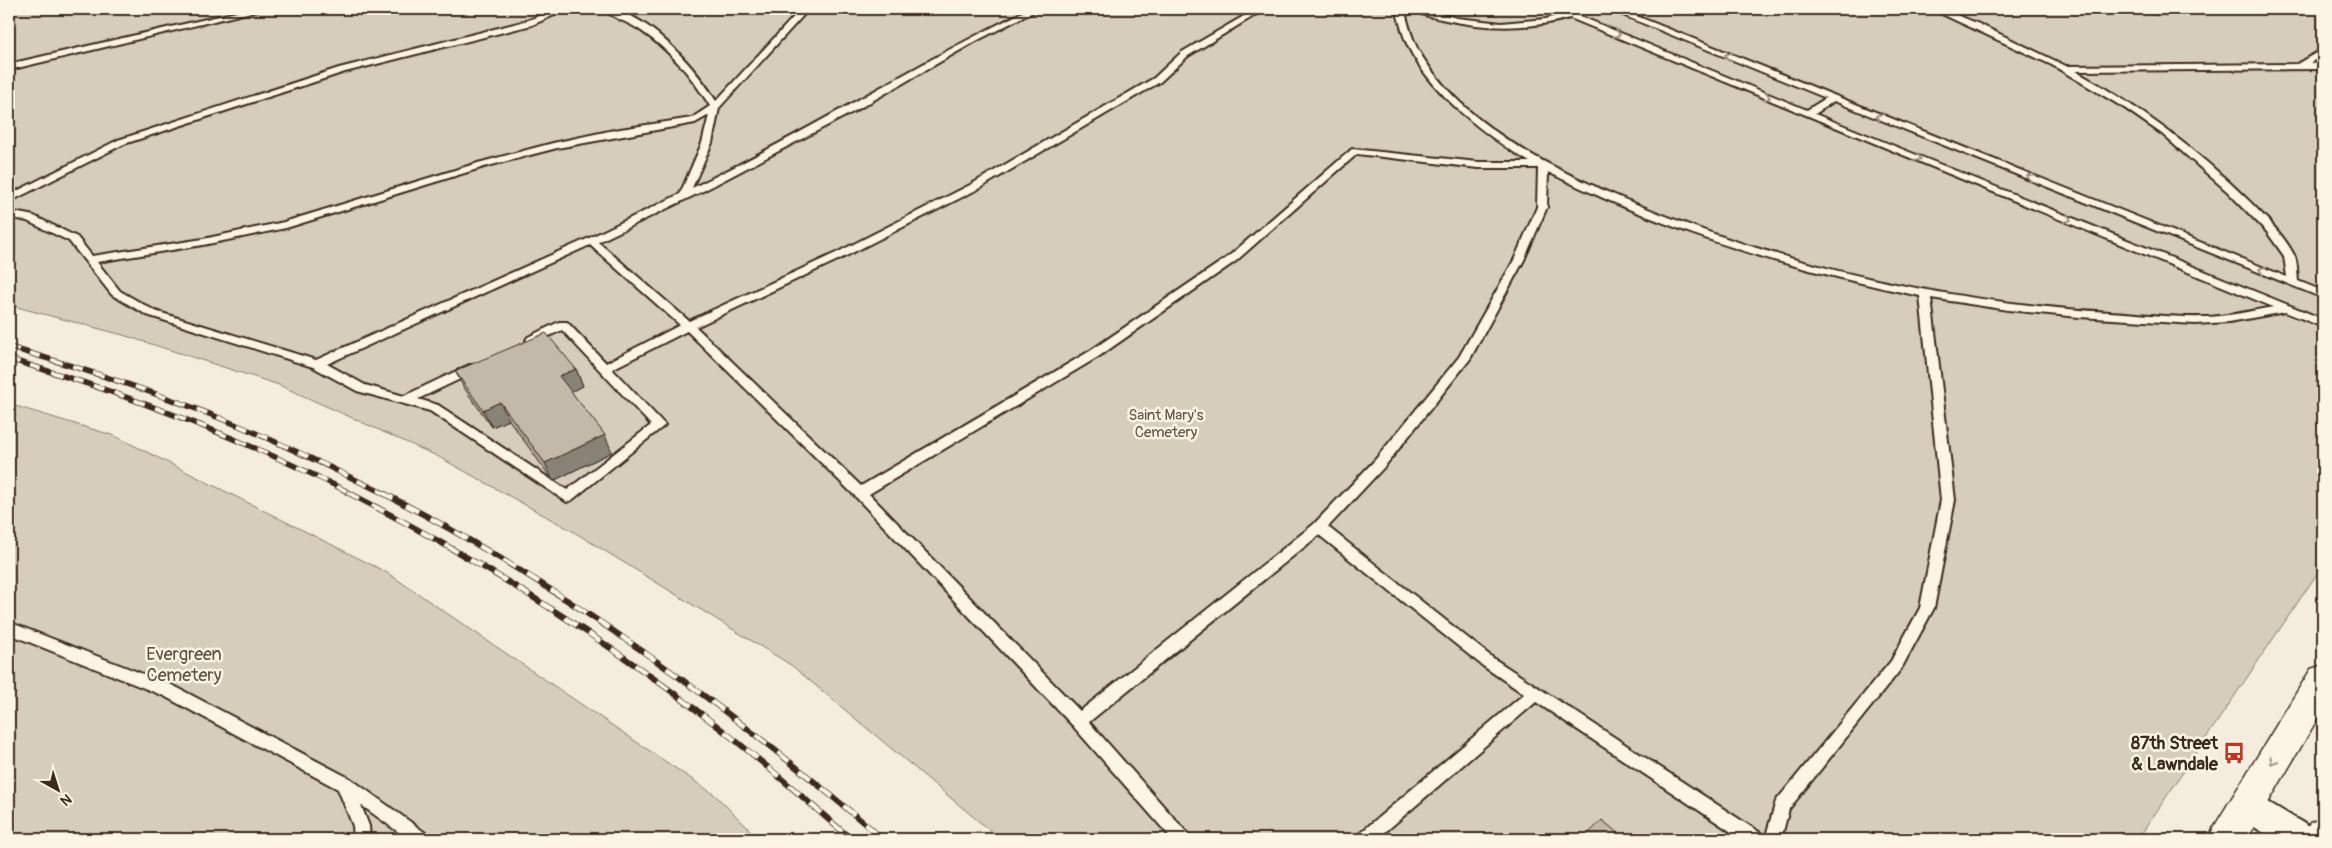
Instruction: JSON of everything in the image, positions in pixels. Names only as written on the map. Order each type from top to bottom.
[{"type":"main road","points":[[2227,839],[2323,679]]},
{"type":"main road","points":[[2321,839],[2323,835]]},
{"type":"street","points":[[2247,806],[2302,839]]},
{"type":"lane","points":[[9,67],[260,9]]},
{"type":"lane","points":[[9,199],[121,142],[342,70],[529,23],[564,9]]},
{"type":"lane","points":[[607,9],[625,16],[668,49],[694,74],[715,106],[707,143],[684,196]]},
{"type":"lane","points":[[89,260],[203,242],[286,224],[481,165],[556,145],[614,133],[695,120],[715,106],[805,9]]},
{"type":"lane","points":[[316,364],[591,241],[684,196],[850,110],[975,38],[1035,9]]},
{"type":"lane","points":[[605,368],[688,326],[840,255],[974,187],[1157,80],[1185,54],[1261,9]]},
{"type":"lane","points":[[1406,9],[1402,16],[1412,47],[1440,85],[1484,126],[1543,165],[1623,203],[1702,235],[1811,269],[1926,294],[2014,308],[2122,317],[2210,320],[2287,308]]},
{"type":"lane","points":[[1416,9],[1431,11],[1475,24],[1534,22],[1572,16],[1586,9]]},
{"type":"lane","points":[[1612,9],[2323,295]]},
{"type":"lane","points":[[1935,9],[2016,42],[2067,68],[2119,99],[2201,160],[2263,222],[2289,257],[2293,282]]},
{"type":"lane","points":[[1572,16],[2323,323]]},
{"type":"lane","points":[[2299,66],[2323,52]]},
{"type":"lane","points":[[2067,68],[2323,66]]},
{"type":"lane","points":[[1808,114],[1833,98]]},
{"type":"lane","points":[[860,493],[1094,354],[1232,259],[1355,151],[1478,165],[1543,165]]},
{"type":"lane","points":[[1079,721],[1319,528],[1380,463],[1464,359],[1519,260],[1542,207],[1543,165]]},
{"type":"lane","points":[[9,214],[30,218],[72,239],[116,293],[151,313],[316,364],[361,388],[434,408],[567,497],[659,425],[563,325],[520,346]]},
{"type":"lane","points":[[591,241],[688,326],[860,493],[1079,721],[1182,839]]},
{"type":"lane","points":[[1773,839],[1782,806],[1896,665],[1927,608],[1948,500],[1926,294]]},
{"type":"lane","points":[[406,400],[484,363]]},
{"type":"lane","points":[[1319,528],[1488,662],[1756,839]]},
{"type":"lane","points":[[9,628],[169,691],[345,784],[421,839]]},
{"type":"lane","points":[[1365,839],[1535,693]]},
{"type":"lane","points":[[345,784],[361,826],[362,839]]},
{"type":"green space","name":"Saint Mary's Cemetery","points":[[9,9],[2323,9],[2323,565],[2138,839],[1000,839],[791,665],[574,532],[439,457],[279,385],[123,335],[9,305]]},
{"type":"green space","name":"Evergreen Cemetery","points":[[9,404],[115,436],[386,572],[715,795],[759,839],[9,839]]},
{"type":"building","points":[[546,333],[576,369],[559,376],[605,435],[545,463],[500,402],[483,410],[455,371]]},
{"type":"building","points":[[1602,820],[1625,839],[1583,839]]},
{"type":"railway","points":[[9,347],[121,382],[205,412],[270,439],[382,492]]},
{"type":"railway","points":[[9,359],[97,387],[182,418],[267,453],[350,493]]},
{"type":"railway","points":[[347,492],[492,572],[540,601],[632,663],[738,742],[851,839]]},
{"type":"railway","points":[[382,492],[448,528],[514,567],[642,651],[765,742],[883,839]]},
{"type":"place","name":"87th Street & Lawndale","points":[[2234,753]]}]
